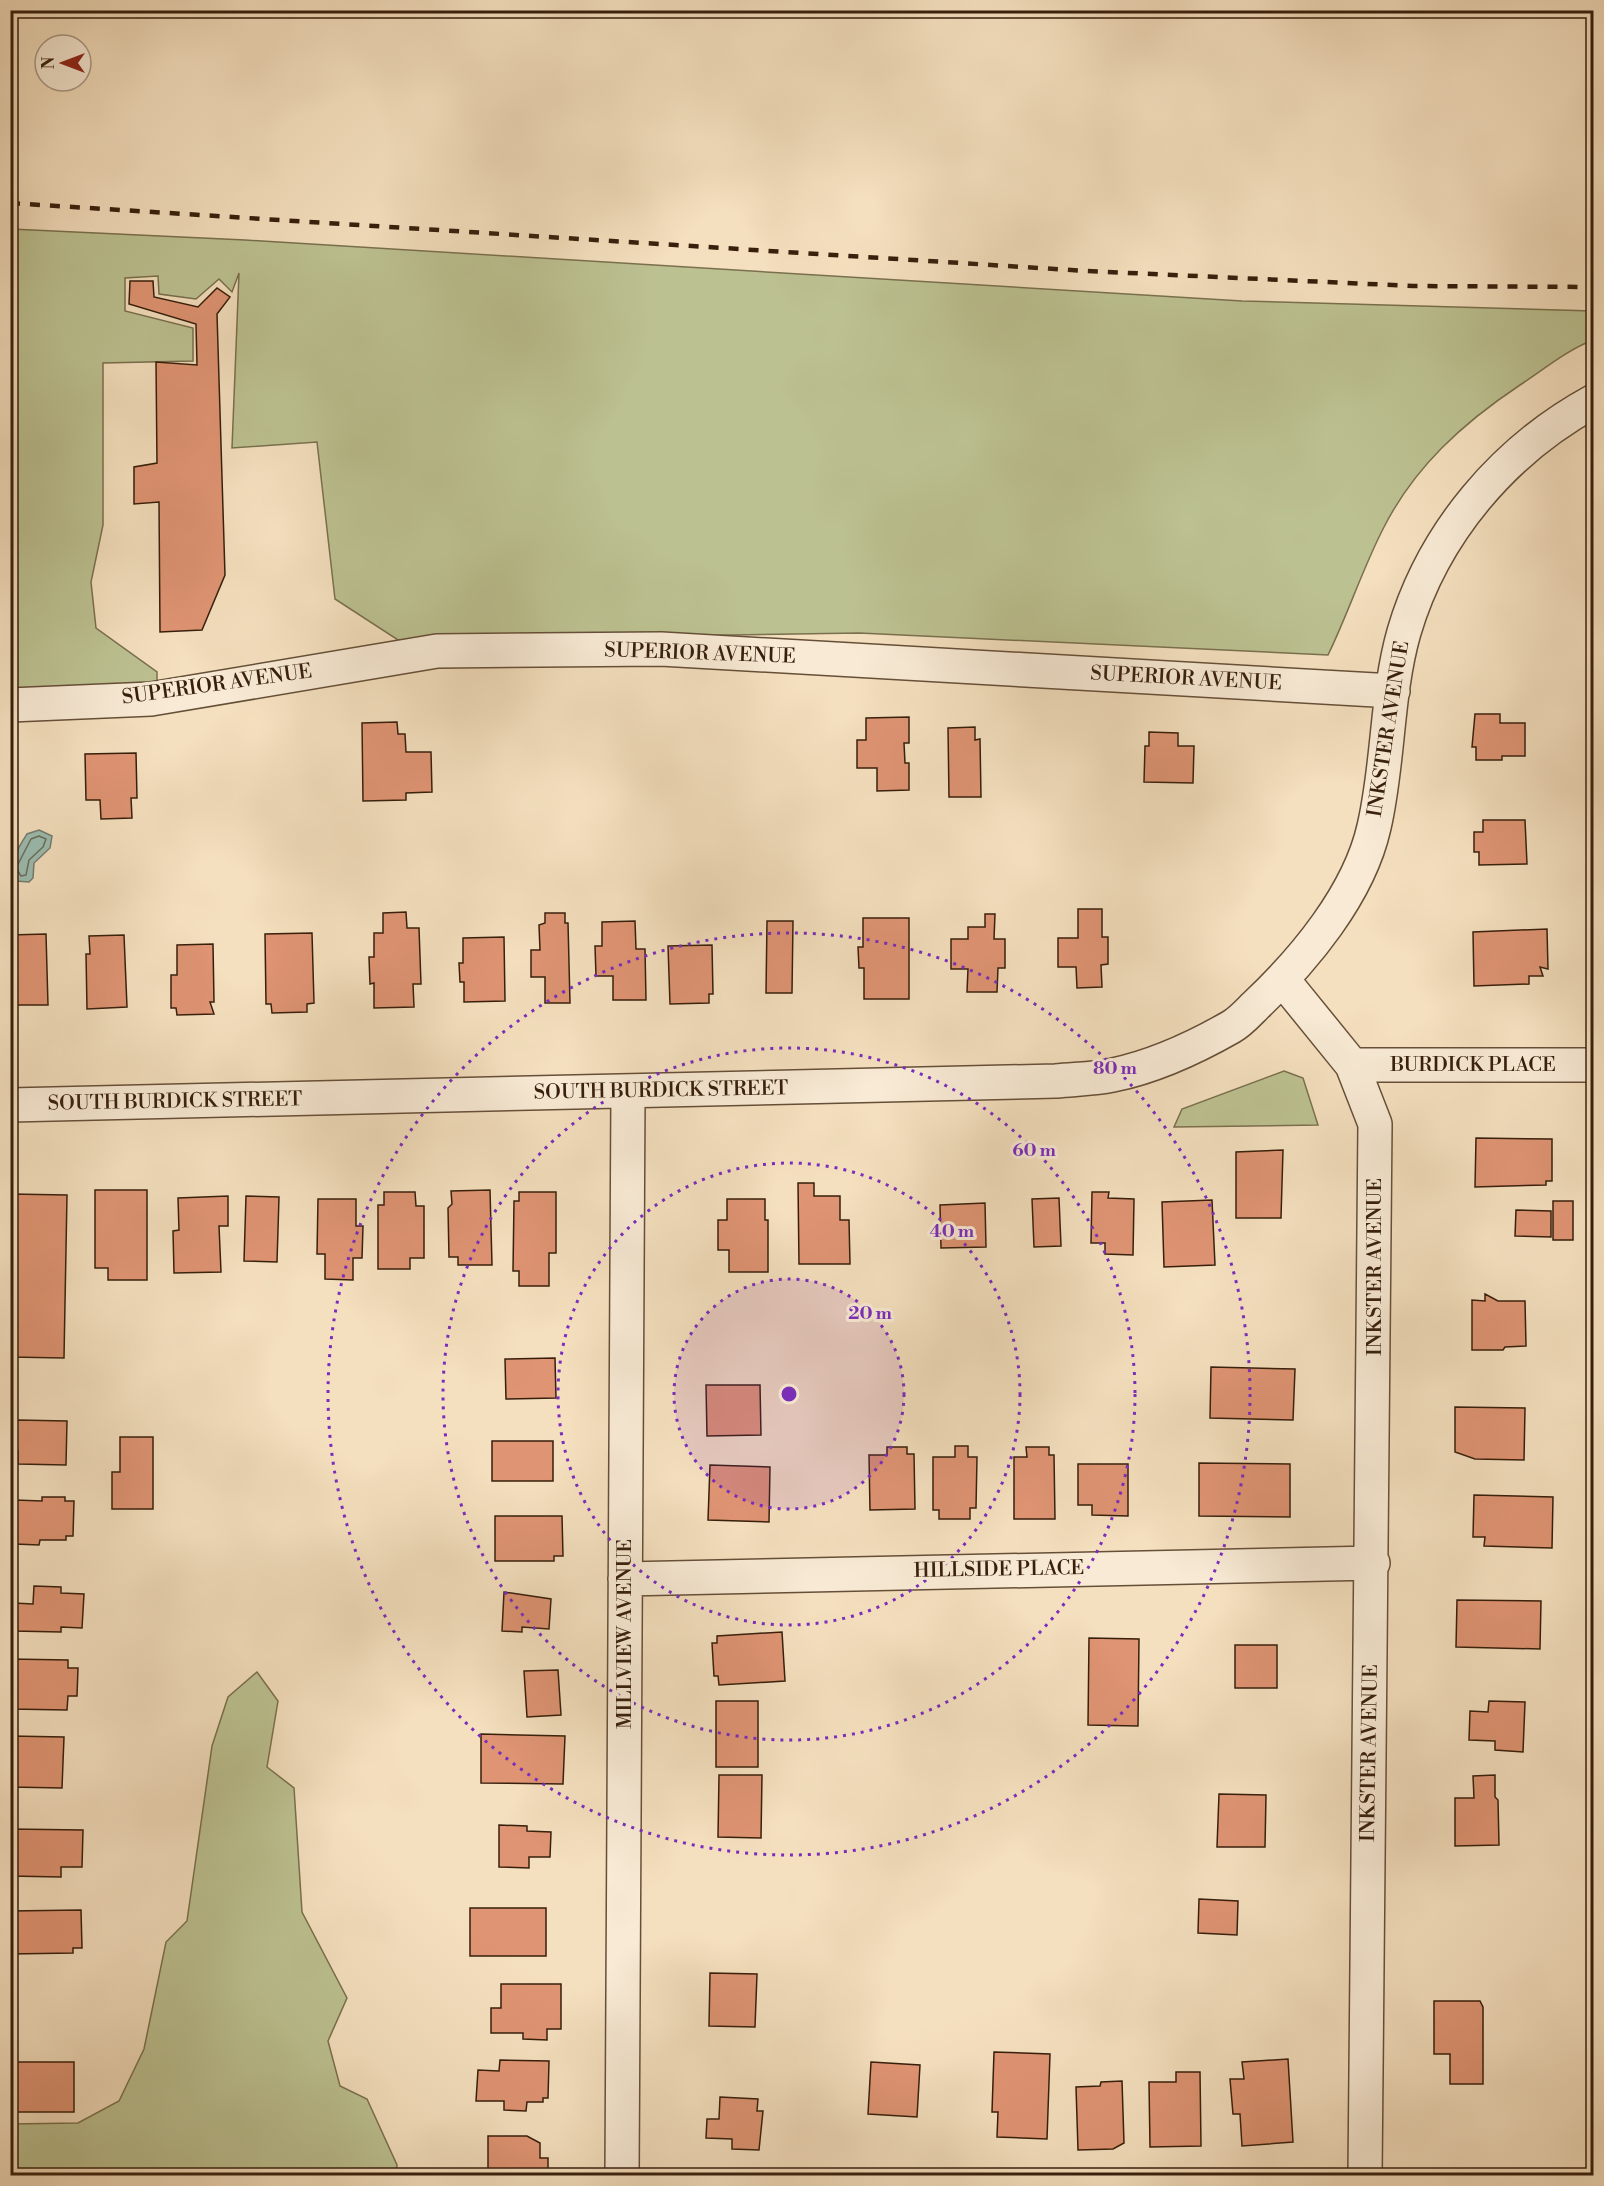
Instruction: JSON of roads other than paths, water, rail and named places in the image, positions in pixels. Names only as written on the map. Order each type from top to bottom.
[{"type":"street","name":"INKSTER AVENUE","points":[[1365,2175],[1376,1124],[1352,1065],[1283,980],[1327,925],[1361,866],[1374,831],[1382,792],[1393,691],[1404,633],[1418,592],[1440,549],[1470,504],[1520,452],[1558,420],[1593,401]]},
{"type":"street","name":"SUPERIOR AVENUE","points":[[10,705],[151,699],[436,651],[661,649],[1393,691]]},
{"type":"street","name":"SOUTH BURDICK STREET","points":[[10,1105],[628,1092],[1045,1081],[1113,1076],[1160,1060],[1233,1026],[1283,980]]},
{"type":"street","name":"BURDICK PLACE","points":[[1352,1065],[1593,1065]]},
{"type":"street","name":"MILLVIEW AVENUE","points":[[622,2175],[628,1092]]},
{"type":"street","name":"HILLSIDE PLACE","points":[[626,1579],[1373,1563]]},
{"type":"water","points":[[39,830],[52,836],[50,848],[34,863],[33,878],[29,882],[16,881],[12,869],[17,851],[27,834]]},
{"type":"railway","points":[[10,203],[1087,271],[1413,286],[1594,287]]}]
